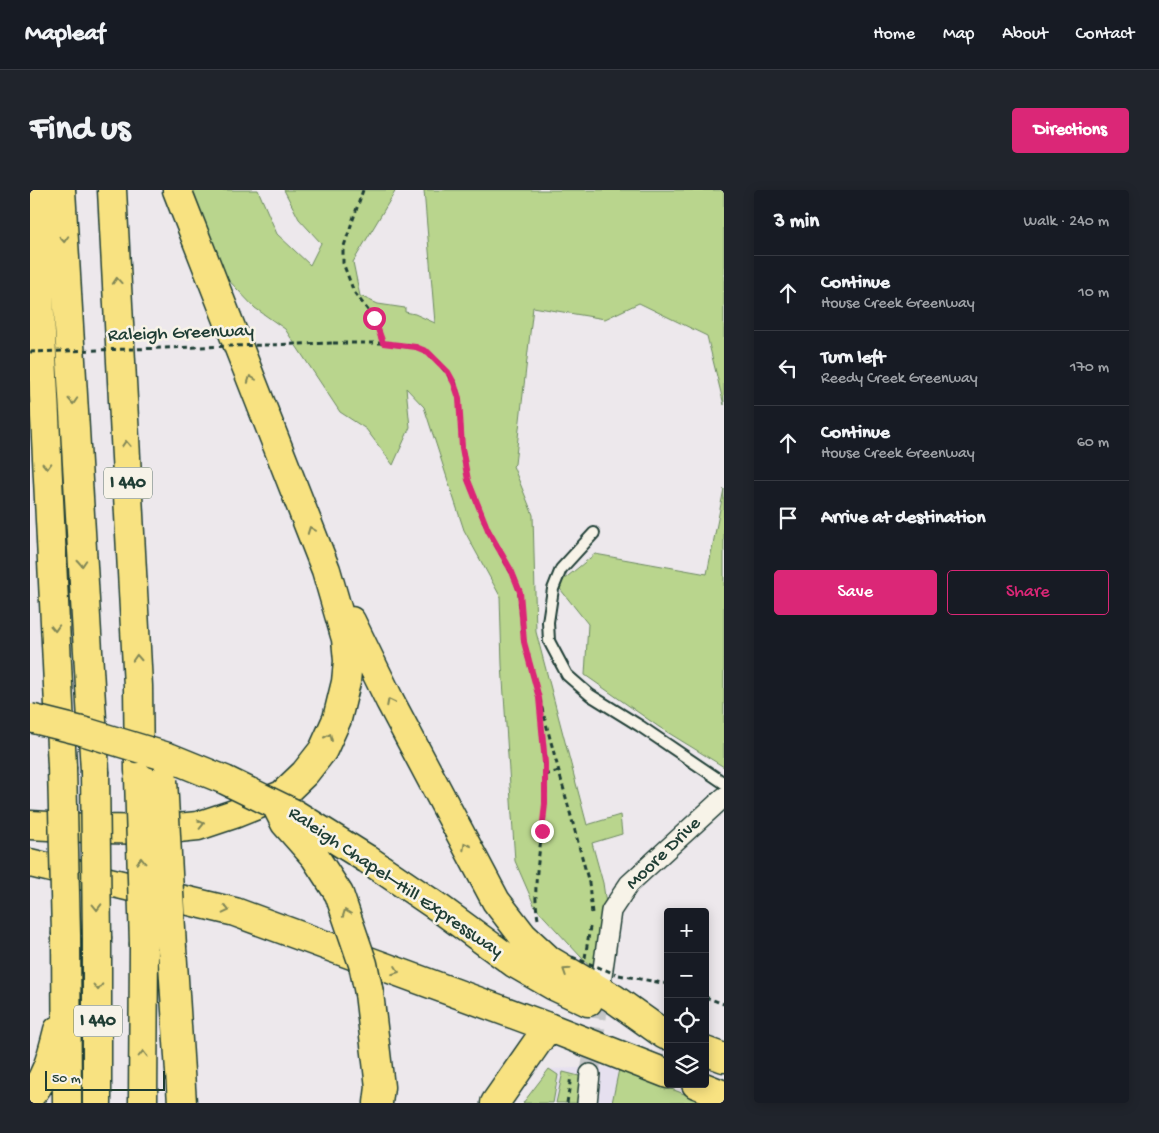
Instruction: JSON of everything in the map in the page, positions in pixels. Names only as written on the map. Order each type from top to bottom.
[{"type":"main road","points":[[34,190],[62,767],[68,1103]]},
{"type":"main road","name":"I 440","points":[[62,190],[95,771],[98,938],[97,1103]]},
{"type":"main road","name":"I 440","points":[[112,190],[138,686],[151,778],[144,945],[142,1103]]},
{"type":"main road","points":[[177,190],[326,570],[390,701],[496,901],[523,936],[549,960],[613,998],[664,1034]]},
{"type":"main road","points":[[30,825],[140,830],[198,826],[282,795],[305,773],[324,750],[337,719],[346,682],[348,660],[346,639],[326,570]]},
{"type":"main road","name":"Raleigh Chapel–Hill Expressway","points":[[30,718],[91,733],[171,758],[225,780],[275,804],[295,814],[367,859],[514,962],[554,986],[638,1026],[664,1035]]},
{"type":"main road","points":[[151,778],[172,948],[182,1103]]},
{"type":"main road","points":[[275,804],[286,823],[315,857],[339,894],[363,964],[369,993],[380,1086],[378,1103]]},
{"type":"main road","points":[[30,863],[236,912],[548,1027],[664,1072]]},
{"type":"main road","points":[[30,1096],[40,1086],[50,1060],[58,1030],[66,964]]},
{"type":"main road","points":[[495,1103],[548,1027]]},
{"type":"main road","points":[[709,1052],[724,1058]]},
{"type":"main road","points":[[706,1088],[724,1095]]},
{"type":"street","name":"Moore Drive","points":[[609,975],[611,911],[628,884],[724,797]]},
{"type":"street","points":[[587,1103],[590,1074]]},
{"type":"lane","points":[[594,532],[561,569],[553,589],[548,622],[550,641],[554,650],[567,675],[590,695],[640,726],[724,783]]},
{"type":"path","points":[[363,190],[343,249],[343,263],[354,292],[374,318],[383,343]]},
{"type":"path","name":"Raleigh Greenway","points":[[30,352],[333,343],[383,343],[416,347],[428,352],[448,372],[459,398],[462,448],[468,480],[488,530],[520,592],[524,642],[539,698]]},
{"type":"path","points":[[539,698],[591,893],[592,914],[583,966]]},
{"type":"path","points":[[539,698],[545,775],[545,804],[536,891],[539,925]]},
{"type":"path","points":[[545,775],[559,771]]},
{"type":"path","points":[[567,954],[609,975],[664,983]]},
{"type":"path","points":[[708,998],[724,1004]]},
{"type":"path","points":[[567,1103],[571,1071]]},
{"type":"shaded area","points":[[603,1067],[619,1069],[664,1086],[664,1088],[669,1088],[708,1103],[523,1103],[549,1069]]},
{"type":"green space","points":[[177,190],[258,190],[277,234],[310,265],[321,243],[299,219],[284,190],[396,190],[353,262],[360,296],[378,304],[405,308],[405,312],[415,314],[435,323],[424,190],[724,190],[724,405],[707,336],[639,303],[605,319],[533,307],[515,464],[513,466],[533,515],[536,632],[587,825],[620,815],[622,834],[592,843],[603,883],[606,904],[592,969],[535,907],[515,861],[502,665],[500,596],[464,530],[424,407],[406,388],[410,427],[393,465],[366,429],[340,412],[285,329],[255,308],[219,270]]},
{"type":"green space","points":[[724,489],[724,767],[659,727],[585,675],[588,624],[557,585],[595,554],[707,574]]},
{"type":"green space","points":[[549,1069],[558,1075],[553,1103],[523,1103]]},
{"type":"green space","points":[[619,1069],[664,1086],[664,1088],[669,1088],[708,1103],[612,1103]]},
{"type":"green space","points":[[563,1072],[583,1077],[580,1103],[556,1103]]},
{"type":"tunnel","points":[[590,1074],[601,986]]},
{"type":"route","points":[[374,318],[383,343],[416,347],[428,352],[448,372],[459,398],[462,448],[468,480],[488,530],[512,572],[520,592],[524,642],[539,698],[545,763],[545,804],[542,831]]}]
